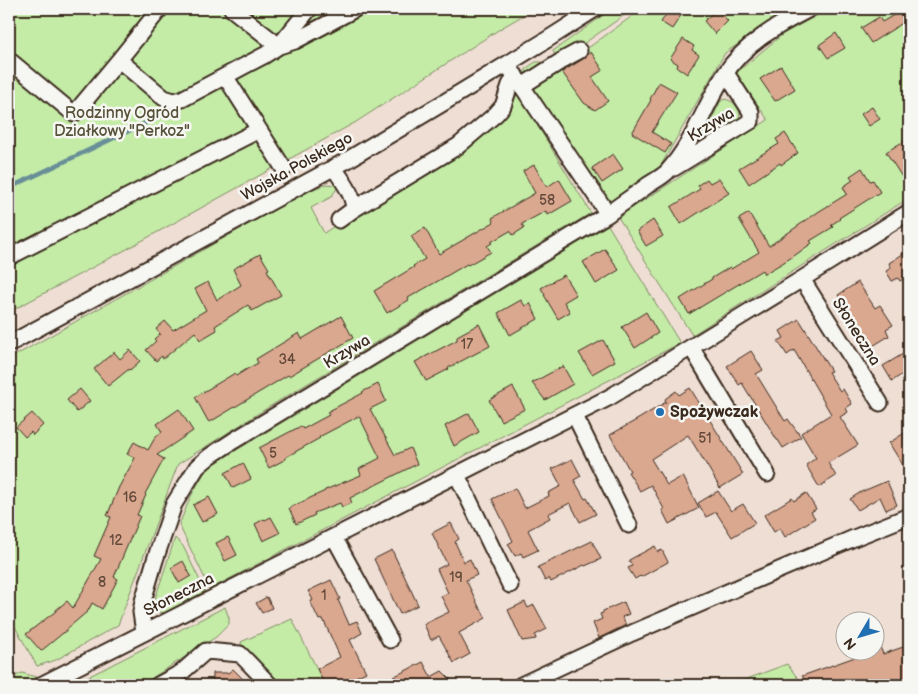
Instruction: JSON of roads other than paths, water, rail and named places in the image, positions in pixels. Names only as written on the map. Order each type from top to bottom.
[{"type":"street","points":[[9,60],[74,114],[160,9]]},
{"type":"street","points":[[232,9],[279,46]]},
{"type":"street","points":[[119,60],[164,98],[174,101],[182,99],[266,55],[279,46],[308,9]]},
{"type":"street","points":[[279,46],[295,41],[355,9]]},
{"type":"street","name":"Wojska Polskiego","points":[[9,344],[334,168],[406,126],[515,75],[595,9]]},
{"type":"street","name":"Krzywa","points":[[666,173],[690,141],[726,73],[744,52],[782,23],[809,9]]},
{"type":"street","points":[[515,75],[579,52]]},
{"type":"street","name":"Krzywa","points":[[144,633],[141,612],[154,560],[174,504],[197,468],[210,456],[608,214],[666,173],[751,121],[751,112],[726,73]]},
{"type":"street","points":[[338,220],[458,146],[503,106],[515,75]]},
{"type":"street","points":[[515,75],[608,214]]},
{"type":"street","points":[[225,76],[284,169]]},
{"type":"street","points":[[9,257],[259,130]]},
{"type":"street","points":[[334,168],[347,186],[354,201],[354,209]]},
{"type":"street","name":"Słoneczna","points":[[41,685],[610,397],[909,212]]},
{"type":"street","name":"Słoneczna","points":[[802,279],[880,403]]},
{"type":"street","points":[[691,348],[767,474]]},
{"type":"street","points":[[575,416],[629,525]]},
{"type":"street","points":[[457,475],[510,585]]},
{"type":"street","points":[[521,685],[632,633],[909,516]]},
{"type":"street","points":[[334,537],[390,640]]},
{"type":"street","points":[[158,685],[183,679],[206,651],[240,654],[270,685]]},
{"type":"waterway","points":[[9,188],[179,107]]},
{"type":"place","name":"Spożywczak","points":[[660,412]]},
{"type":"park label","name":"Rodzinny Ogród Działkowy \"Perkoz\"","points":[[122,122]]}]
